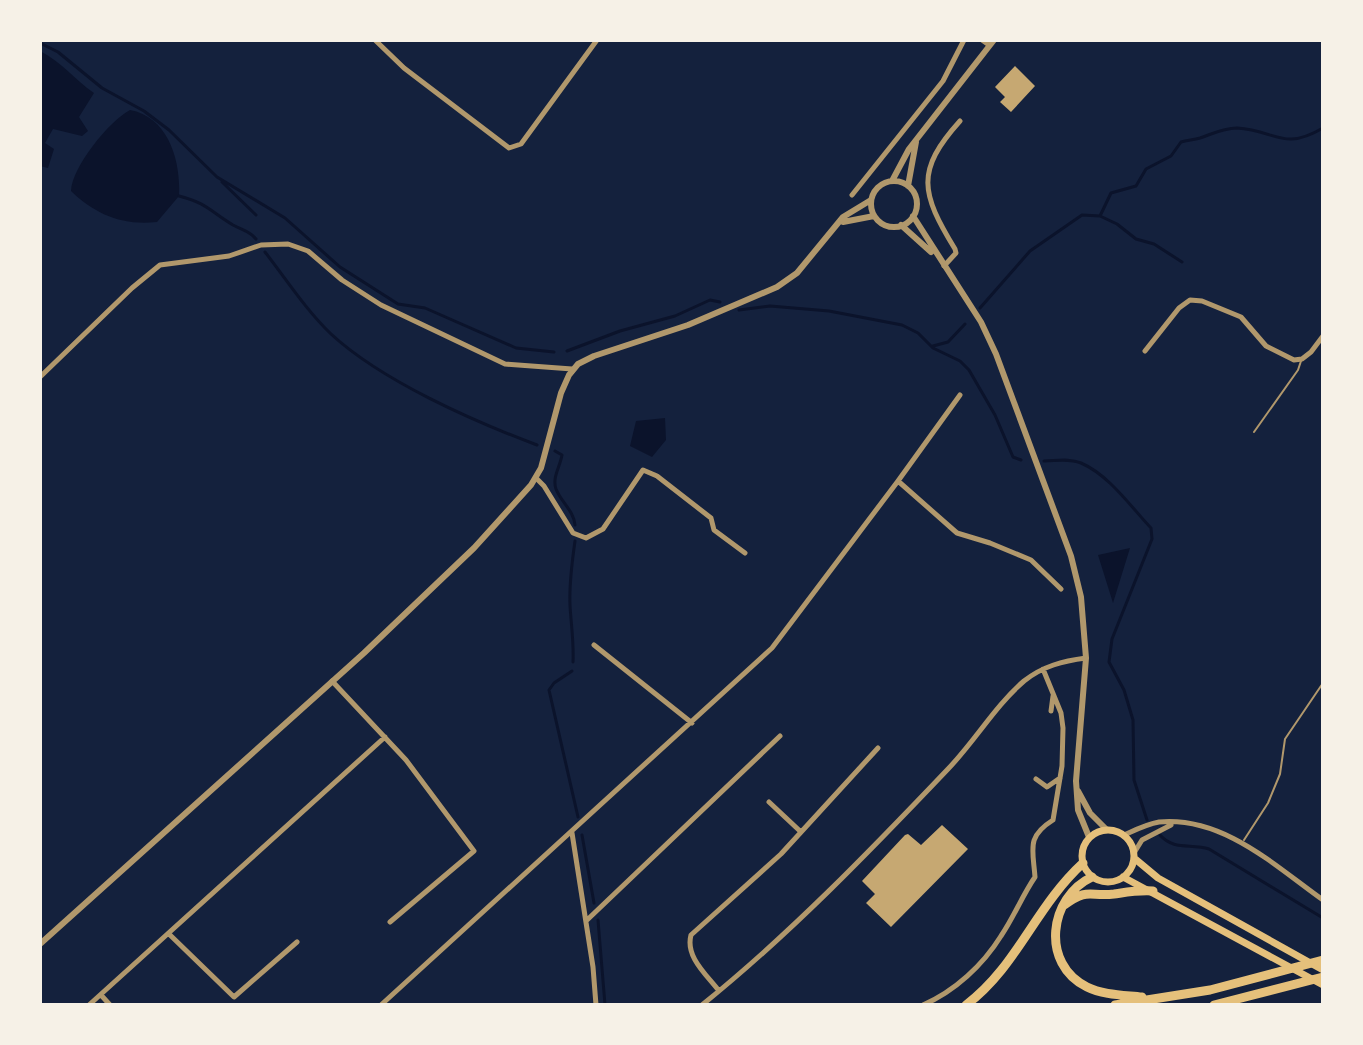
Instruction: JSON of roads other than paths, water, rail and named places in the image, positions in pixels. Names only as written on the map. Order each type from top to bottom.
[{"type":"highway","points":[[966,1005],[996,979],[1047,901],[1083,863]]},
{"type":"highway","points":[[1092,877],[1076,886],[1056,922],[1057,951],[1062,965],[1087,988],[1157,999]]},
{"type":"highway","points":[[1062,907],[1090,892],[1153,891]]},
{"type":"highway","points":[[1115,1005],[1271,975],[1323,960]]},
{"type":"highway","points":[[1214,1005],[1323,977]]},
{"type":"main road","points":[[1134,856],[1131,868],[1123,877],[1104,881],[1092,877],[1083,863],[1084,846],[1089,837],[1107,830],[1124,835],[1134,856],[1158,878],[1323,970]]},
{"type":"main road","points":[[1123,877],[1323,985]]},
{"type":"street","points":[[375,40],[404,68],[509,148],[521,144],[597,40]]},
{"type":"street","points":[[852,195],[939,86],[964,40]]},
{"type":"street","points":[[892,181],[904,158],[992,43],[982,40]]},
{"type":"street","points":[[944,266],[956,253],[934,209],[928,173],[933,153],[960,121]]},
{"type":"street","points":[[908,186],[917,141]]},
{"type":"street","points":[[40,944],[456,567],[536,478],[545,459],[561,393],[572,369],[594,356],[688,325],[777,287],[797,273],[852,210],[871,200],[881,185],[892,181],[908,186],[915,197],[913,216],[981,322],[996,354],[1071,556],[1081,597],[1086,658],[1078,810],[1089,837]]},
{"type":"street","points":[[871,200],[874,216],[886,225],[901,225],[913,216]]},
{"type":"street","points":[[830,232],[846,220],[874,216]]},
{"type":"street","points":[[901,225],[937,257]]},
{"type":"street","points":[[40,377],[160,265],[229,256],[261,245],[288,244],[308,251],[342,280],[381,305],[505,364],[572,369]]},
{"type":"street","points":[[1145,351],[1179,308],[1190,300],[1202,301],[1241,317],[1266,346],[1294,360],[1302,359],[1311,352],[1323,336]]},
{"type":"street","points":[[381,1005],[772,648],[960,395]]},
{"type":"street","points":[[536,478],[573,533],[586,538],[603,529],[643,470],[657,476],[711,518],[714,530],[745,553]]},
{"type":"street","points":[[898,481],[957,533],[1031,560],[1061,589]]},
{"type":"street","points":[[594,645],[692,723]]},
{"type":"street","points":[[702,1005],[855,866],[958,758],[1026,680],[1057,663],[1086,658]]},
{"type":"street","points":[[923,1005],[938,999],[976,968],[1001,936],[1035,877],[1031,849],[1042,826],[1053,820],[1061,777],[1063,728],[1043,669]]},
{"type":"street","points":[[332,681],[406,760],[474,851],[390,922]]},
{"type":"street","points":[[1051,711],[1053,695]]},
{"type":"street","points":[[586,921],[780,736]]},
{"type":"street","points":[[89,1005],[385,737]]},
{"type":"street","points":[[719,991],[691,955],[688,944],[691,935],[781,854],[878,748]]},
{"type":"street","points":[[1036,779],[1047,787],[1061,777]]},
{"type":"street","points":[[1077,788],[1090,813],[1107,830]]},
{"type":"street","points":[[769,802],[801,832]]},
{"type":"street","points":[[1124,835],[1157,822],[1207,827],[1242,843],[1323,900]]},
{"type":"street","points":[[1134,856],[1142,840],[1176,823]]},
{"type":"street","points":[[572,833],[596,1005]]},
{"type":"street","points":[[169,934],[234,997],[297,942]]},
{"type":"street","points":[[101,995],[110,1005]]},
{"type":"lane","points":[[1254,432],[1298,370],[1302,359]]},
{"type":"lane","points":[[1242,843],[1268,803],[1280,774],[1285,739],[1323,683]]},
{"type":"water","points":[[40,51],[94,93],[79,117],[88,131],[82,136],[53,129],[45,143],[54,149],[48,168],[40,166]]},
{"type":"water","points":[[130,110],[143,114],[163,131],[175,156],[179,196],[157,222],[132,222],[110,217],[71,191],[78,170],[93,146],[112,124]]},
{"type":"water","points":[[665,418],[666,440],[652,457],[630,446],[636,421]]},
{"type":"water","points":[[1130,548],[1113,603],[1098,555]]},
{"type":"waterway","points":[[40,43],[58,52],[102,88],[144,111],[169,130],[217,177]]},
{"type":"waterway","points":[[980,308],[1030,251],[1082,215],[1100,216],[1111,193],[1136,186],[1146,169],[1171,156],[1181,142],[1232,128],[1288,139],[1309,135],[1323,128]]},
{"type":"waterway","points":[[217,177],[285,218],[340,267],[398,304],[425,308],[516,348],[554,352]]},
{"type":"waterway","points":[[222,182],[256,215]]},
{"type":"waterway","points":[[179,196],[203,205],[256,239]]},
{"type":"waterway","points":[[1100,216],[1117,224],[1136,239],[1154,244],[1182,262]]},
{"type":"waterway","points":[[265,252],[313,315],[352,351],[429,398],[537,445]]},
{"type":"waterway","points":[[567,351],[620,331],[675,316],[710,300],[720,302]]},
{"type":"waterway","points":[[739,310],[770,306],[829,311],[902,325],[918,333],[933,348],[960,361],[969,370],[995,415],[1013,457],[1021,460]]},
{"type":"waterway","points":[[933,346],[948,342],[965,324]]},
{"type":"waterway","points":[[555,451],[562,455],[556,489],[575,525]]},
{"type":"waterway","points":[[1044,461],[1072,461],[1091,468],[1110,483],[1151,528],[1152,539],[1112,639],[1109,662],[1124,690],[1133,720],[1134,780],[1147,820]]},
{"type":"waterway","points":[[573,662],[570,589],[575,541]]},
{"type":"waterway","points":[[572,671],[549,690],[578,817]]},
{"type":"waterway","points":[[582,835],[594,903]]},
{"type":"waterway","points":[[1160,835],[1177,845],[1209,849],[1323,918]]},
{"type":"waterway","points":[[598,920],[605,1005]]}]
